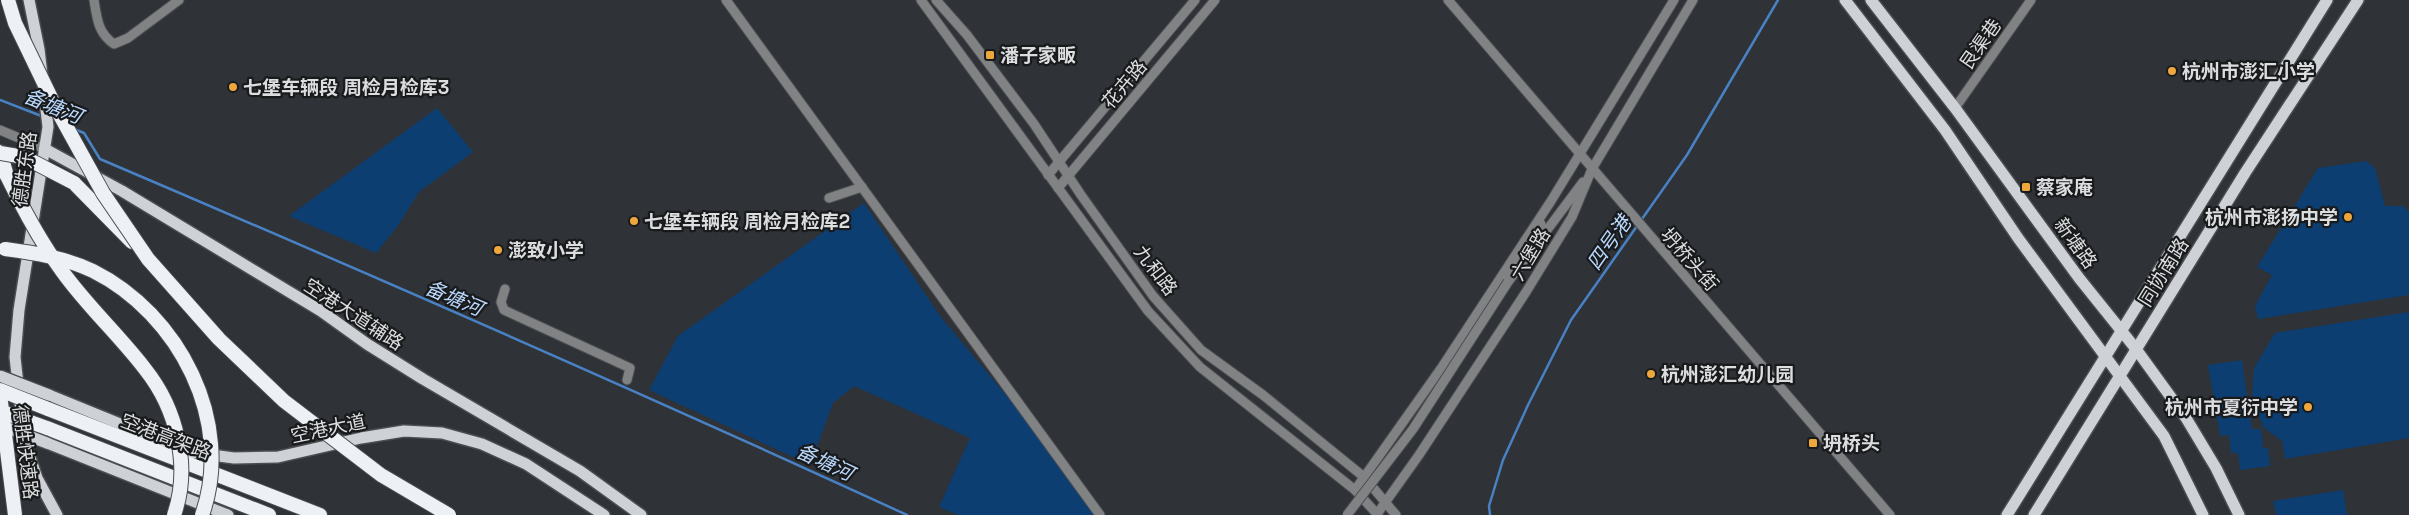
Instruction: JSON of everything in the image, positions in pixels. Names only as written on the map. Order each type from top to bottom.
[{"type":"highway","points":[[8,0],[15,23],[55,106],[103,193],[148,259]]},
{"type":"highway","points":[[174,515],[179,501],[183,462],[171,413],[147,370],[62,271],[28,218],[7,176],[0,153],[24,157],[74,183],[148,259],[219,339],[284,401],[381,475],[449,515]]},
{"type":"highway","points":[[0,249],[41,254],[93,271],[127,292],[160,324],[186,363],[206,414],[212,449],[211,476],[202,515]]},
{"type":"highway","name":"空港高架路","points":[[0,392],[49,402],[320,515]]},
{"type":"highway","name":"德胜快速路","points":[[0,392],[15,515]]},
{"type":"highway","name":"空港高架路","points":[[0,411],[269,515]]},
{"type":"main road","name":"德胜东路","points":[[29,0],[39,48],[48,125],[20,310],[15,357],[24,440],[37,478],[57,515]]},
{"type":"main road","points":[[1846,0],[1945,130],[2018,238],[2164,436],[2203,515]]},
{"type":"main road","name":"新塘路","points":[[1871,0],[1956,108],[2079,278],[2136,349],[2186,418],[2216,468],[2239,515]]},
{"type":"main road","name":"同协南路","points":[[2007,515],[2104,356],[2327,0]]},
{"type":"main road","name":"同协南路","points":[[2034,515],[2120,378],[2136,349],[2358,0]]},
{"type":"main road","name":"空港大道辅路","points":[[45,148],[122,190],[321,311],[367,344],[423,379],[580,471],[641,515]]},
{"type":"main road","name":"空港大道","points":[[0,376],[49,402],[189,452],[234,458],[278,457],[361,438],[404,431],[442,432],[482,444],[526,464],[604,515]]},
{"type":"main road","points":[[0,425],[228,515]]},
{"type":"street","points":[[94,0],[96,17],[103,36],[114,44],[128,38],[179,0]]},
{"type":"street","points":[[726,0],[1100,515]]},
{"type":"street","name":"九和路","points":[[921,0],[1148,311],[1200,367],[1354,490],[1378,514]]},
{"type":"street","name":"九和路","points":[[936,0],[967,35],[1034,124],[1068,176],[1153,296],[1201,350],[1263,395],[1364,477],[1396,515]]},
{"type":"street","name":"花卉路","points":[[1048,175],[1195,0]]},
{"type":"street","name":"花卉路","points":[[1058,188],[1215,0]]},
{"type":"street","name":"坍桥头街","points":[[1448,0],[1890,515]]},
{"type":"street","name":"六堡路","points":[[1354,490],[1442,367],[1551,201],[1674,0]]},
{"type":"street","name":"六堡路","points":[[1378,514],[1526,292],[1572,217],[1592,170],[1693,0]]},
{"type":"street","name":"艮渠巷","points":[[1956,108],[2031,0]]},
{"type":"street","points":[[0,130],[45,148]]},
{"type":"street","points":[[1508,282],[1592,170]]},
{"type":"street","points":[[829,198],[862,187]]},
{"type":"street","points":[[1347,515],[1413,429],[1508,282],[1534,238],[1551,201]]},
{"type":"street","points":[[505,289],[501,302],[504,310],[630,368],[627,380]]},
{"type":"shaded area","points":[[437,108],[473,152],[419,192],[397,227],[376,253],[289,216]]},
{"type":"shaded area","name":"杭州市澎扬中学","points":[[2366,161],[2375,168],[2385,206],[2403,206],[2409,212],[2409,295],[2258,319],[2255,306],[2272,275],[2257,267],[2318,168]]},
{"type":"shaded area","points":[[864,203],[940,316],[1106,515],[958,515],[939,507],[970,438],[854,386],[833,403],[810,465],[649,390],[678,336]]},
{"type":"shaded area","points":[[2409,312],[2409,438],[2285,459],[2282,441],[2263,427],[2252,395],[2254,368],[2275,333]]},
{"type":"shaded area","points":[[2242,360],[2252,429],[2261,429],[2263,448],[2268,448],[2270,466],[2240,470],[2238,453],[2231,453],[2229,435],[2220,436],[2208,365]]},
{"type":"shaded area","points":[[2343,490],[2347,515],[2276,515],[2273,501]]},
{"type":"waterway","name":"四号港","points":[[1490,515],[1489,506],[1503,460],[1528,405],[1571,320],[1687,155],[1778,0]]},
{"type":"waterway","name":"备塘河","points":[[0,100],[44,117]]},
{"type":"waterway","name":"备塘河","points":[[74,129],[84,133],[100,159],[505,334],[907,515]]},
{"type":"place","name":"潘子家畈","points":[[990,55]]},
{"type":"place","name":"杭州市澎汇小学","points":[[2172,71]]},
{"type":"place","name":"七堡车辆段 周检月检库3","points":[[233,87]]},
{"type":"place","name":"蔡家庵","points":[[2026,187]]},
{"type":"place","name":"杭州市澎扬中学","points":[[2348,217]]},
{"type":"place","name":"七堡车辆段 周检月检库2","points":[[634,221]]},
{"type":"place","name":"澎致小学","points":[[498,250]]},
{"type":"place","name":"杭州澎汇幼儿园","points":[[1651,374]]},
{"type":"place","name":"杭州市夏衍中学","points":[[2308,407]]},
{"type":"place","name":"坍桥头","points":[[1813,443]]}]
